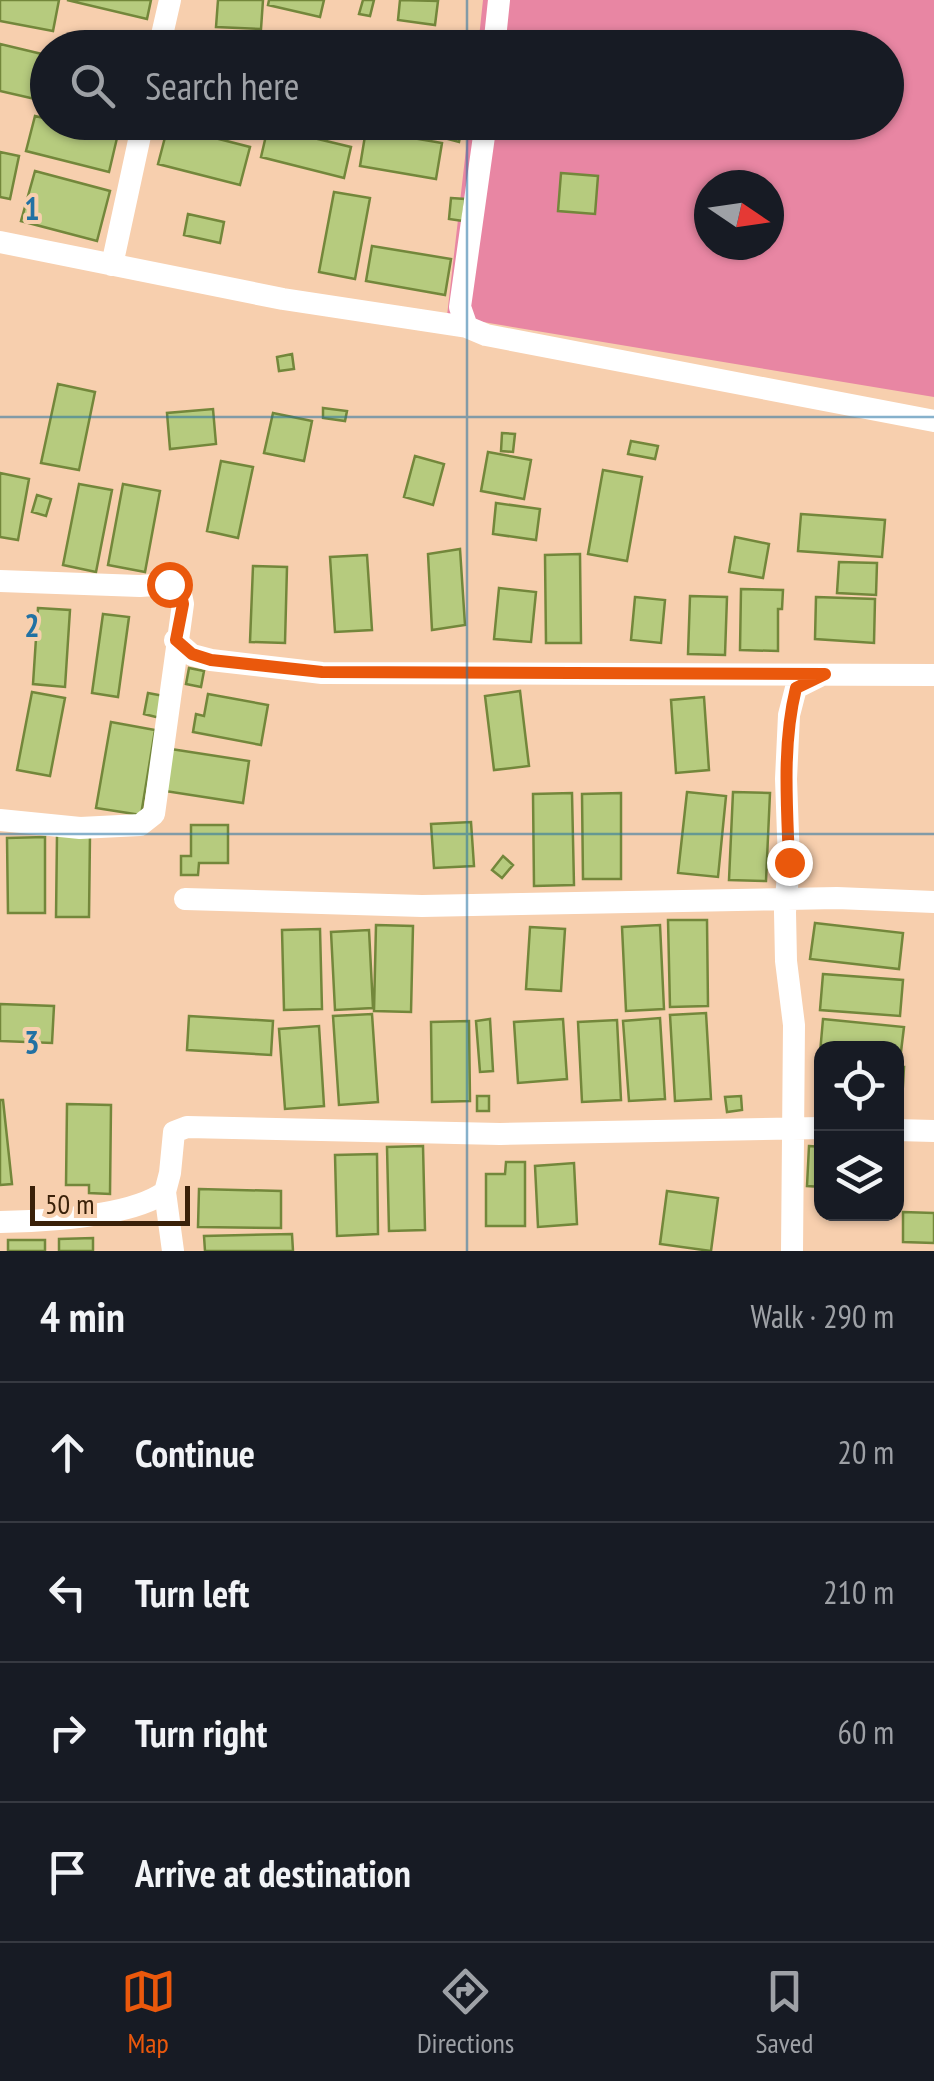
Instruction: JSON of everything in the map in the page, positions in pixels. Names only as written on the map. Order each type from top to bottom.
[{"type":"street","points":[[163,30],[170,0]]},
{"type":"street","points":[[496,30],[499,0]]},
{"type":"street","points":[[112,265],[139,140]]},
{"type":"street","points":[[467,327],[460,307],[483,140]]},
{"type":"street","points":[[0,242],[283,299],[467,327],[486,335],[934,420]]},
{"type":"street","points":[[0,580],[169,584],[180,589],[183,604],[154,814],[140,825],[80,828],[0,820]]},
{"type":"street","points":[[176,640],[192,654],[211,660],[322,672],[934,674]]},
{"type":"street","points":[[792,1251],[794,1025],[786,962],[789,715],[796,688],[825,674]]},
{"type":"street","points":[[185,899],[422,906],[837,898],[934,902]]},
{"type":"street","points":[[173,1251],[164,1192],[174,1132],[186,1127],[500,1134],[814,1128]]},
{"type":"street","points":[[904,1130],[934,1132]]},
{"type":"street","points":[[0,1222],[42,1221],[148,1204],[164,1192]]},
{"type":"shaded area","points":[[483,0],[934,0],[934,397],[447,316],[467,140],[904,140],[904,30],[480,30]]},
{"type":"building","points":[[0,0],[59,0],[53,30],[0,21]]},
{"type":"building","points":[[67,0],[151,0],[147,19]]},
{"type":"building","points":[[218,0],[263,0],[261,29],[216,27]]},
{"type":"building","points":[[269,0],[324,0],[320,17],[268,5]]},
{"type":"building","points":[[363,0],[374,0],[370,16],[359,14]]},
{"type":"building","points":[[400,0],[438,1],[435,25],[398,20]]},
{"type":"building","points":[[0,44],[30,51],[30,98],[0,91]]},
{"type":"building","points":[[30,135],[30,140],[117,140],[109,172],[26,151]]},
{"type":"building","points":[[164,140],[223,140],[250,147],[240,185],[158,164]]},
{"type":"building","points":[[265,140],[322,140],[351,147],[344,178],[261,157]]},
{"type":"building","points":[[364,140],[442,143],[436,179],[360,166]]},
{"type":"building","points":[[0,152],[19,156],[10,199],[0,197]]},
{"type":"building","points":[[35,171],[110,191],[97,241],[21,221]]},
{"type":"building","points":[[561,173],[598,176],[595,214],[558,211]]},
{"type":"building","points":[[334,192],[370,198],[355,279],[319,272]]},
{"type":"building","points":[[451,198],[465,199],[463,221],[449,219]]},
{"type":"building","points":[[188,214],[224,222],[220,243],[184,235]]},
{"type":"building","points":[[372,246],[451,259],[445,295],[366,281]]},
{"type":"building","points":[[292,354],[294,369],[279,371],[277,357]]},
{"type":"building","points":[[58,384],[95,392],[79,470],[41,463]]},
{"type":"building","points":[[323,408],[347,411],[345,421],[323,418]]},
{"type":"building","points":[[213,409],[216,444],[170,449],[167,413]]},
{"type":"building","points":[[273,413],[312,421],[304,461],[264,453]]},
{"type":"building","points":[[502,433],[515,434],[513,452],[501,451]]},
{"type":"building","points":[[631,441],[658,446],[655,459],[628,454]]},
{"type":"building","points":[[488,452],[531,460],[524,499],[481,491]]},
{"type":"building","points":[[415,456],[444,464],[433,505],[404,497]]},
{"type":"building","points":[[221,461],[253,467],[238,538],[207,531]]},
{"type":"building","points":[[603,470],[642,477],[627,561],[588,554]]},
{"type":"building","points":[[0,473],[29,479],[18,540],[0,537]]},
{"type":"building","points":[[79,484],[112,490],[96,572],[63,565]]},
{"type":"building","points":[[123,484],[160,491],[145,572],[108,565]]},
{"type":"building","points":[[37,495],[51,499],[46,516],[32,512]]},
{"type":"building","points":[[496,503],[540,509],[536,540],[493,534]]},
{"type":"building","points":[[801,514],[885,520],[882,557],[798,551]]},
{"type":"building","points":[[735,537],[769,544],[763,578],[729,572]]},
{"type":"building","points":[[460,549],[465,625],[432,630],[428,554]]},
{"type":"building","points":[[580,554],[581,643],[546,643],[545,555]]},
{"type":"building","points":[[367,555],[372,630],[335,632],[330,557]]},
{"type":"building","points":[[839,562],[877,563],[876,595],[837,593]]},
{"type":"building","points":[[253,566],[287,567],[285,643],[250,642]]},
{"type":"building","points":[[499,588],[536,592],[531,642],[494,639]]},
{"type":"building","points":[[741,589],[783,590],[782,609],[778,609],[778,651],[740,650]]},
{"type":"building","points":[[690,596],[727,597],[725,655],[688,654]]},
{"type":"building","points":[[635,597],[665,600],[661,643],[631,640]]},
{"type":"building","points":[[816,597],[875,599],[874,643],[815,639]]},
{"type":"building","points":[[38,608],[70,610],[65,687],[33,684]]},
{"type":"building","points":[[103,614],[129,617],[118,697],[92,693]]},
{"type":"building","points":[[189,668],[204,671],[201,687],[186,684]]},
{"type":"building","points":[[520,691],[529,766],[494,770],[485,696]]},
{"type":"building","points":[[32,692],[65,698],[50,776],[17,770]]},
{"type":"building","points":[[148,693],[164,696],[160,718],[144,714]]},
{"type":"building","points":[[208,694],[268,705],[261,745],[193,732],[196,714],[204,716]]},
{"type":"building","points":[[704,697],[709,770],[676,773],[671,700]]},
{"type":"building","points":[[111,722],[155,730],[141,815],[96,808]]},
{"type":"building","points":[[171,749],[249,761],[243,803],[165,791]]},
{"type":"building","points":[[687,792],[726,796],[718,877],[678,873]]},
{"type":"building","points":[[733,792],[770,793],[766,881],[729,880]]},
{"type":"building","points":[[572,793],[574,885],[534,886],[533,794]]},
{"type":"building","points":[[621,793],[621,879],[583,879],[582,794]]},
{"type":"building","points":[[471,822],[474,866],[434,868],[431,824]]},
{"type":"building","points":[[191,825],[228,825],[228,863],[199,863],[198,875],[181,875],[181,856],[191,856]]},
{"type":"building","points":[[57,835],[90,835],[89,917],[56,917]]},
{"type":"building","points":[[45,837],[45,913],[8,913],[7,838]]},
{"type":"building","points":[[503,856],[513,865],[502,878],[492,870]]},
{"type":"building","points":[[668,920],[707,920],[708,1006],[670,1007]]},
{"type":"building","points":[[815,923],[903,933],[899,969],[810,959]]},
{"type":"building","points":[[376,925],[413,926],[411,1012],[374,1011]]},
{"type":"building","points":[[660,925],[664,1009],[626,1011],[622,927]]},
{"type":"building","points":[[530,927],[565,929],[561,991],[526,989]]},
{"type":"building","points":[[320,929],[322,1009],[284,1010],[282,930]]},
{"type":"building","points":[[369,930],[373,1008],[335,1010],[331,932]]},
{"type":"building","points":[[823,974],[903,980],[900,1016],[820,1010]]},
{"type":"building","points":[[0,1004],[54,1006],[52,1043],[0,1041]]},
{"type":"building","points":[[706,1013],[711,1099],[675,1101],[670,1015]]},
{"type":"building","points":[[372,1014],[378,1102],[339,1105],[333,1016]]},
{"type":"building","points":[[189,1016],[273,1021],[271,1055],[187,1050]]},
{"type":"building","points":[[660,1018],[665,1099],[629,1101],[623,1021]]},
{"type":"building","points":[[490,1019],[493,1071],[480,1072],[476,1021]]},
{"type":"building","points":[[563,1019],[567,1079],[518,1083],[514,1022]]},
{"type":"building","points":[[823,1019],[904,1027],[902,1041],[821,1041]]},
{"type":"building","points":[[617,1020],[621,1100],[582,1102],[578,1022]]},
{"type":"building","points":[[469,1021],[470,1101],[432,1102],[431,1022]]},
{"type":"building","points":[[319,1026],[324,1106],[285,1109],[279,1029]]},
{"type":"building","points":[[477,1096],[489,1096],[489,1111],[477,1111]]},
{"type":"building","points":[[741,1096],[742,1110],[727,1112],[725,1097]]},
{"type":"building","points":[[0,1100],[12,1184],[0,1185]]},
{"type":"building","points":[[67,1104],[111,1105],[110,1194],[89,1193],[89,1185],[66,1185]]},
{"type":"building","points":[[423,1146],[425,1230],[389,1231],[387,1147]]},
{"type":"building","points":[[809,1146],[814,1146],[814,1186],[807,1186]]},
{"type":"building","points":[[377,1154],[378,1234],[337,1236],[335,1155]]},
{"type":"building","points":[[506,1162],[525,1162],[525,1226],[486,1226],[486,1174],[505,1174]]},
{"type":"building","points":[[574,1163],[577,1224],[538,1227],[535,1166]]},
{"type":"building","points":[[199,1189],[281,1191],[281,1228],[198,1227]]},
{"type":"building","points":[[667,1191],[718,1198],[711,1251],[660,1244]]},
{"type":"building","points":[[904,1212],[934,1213],[934,1243],[903,1242]]},
{"type":"building","points":[[292,1234],[293,1251],[205,1251],[204,1236]]},
{"type":"building","points":[[93,1238],[93,1251],[59,1251],[59,1239]]},
{"type":"building","points":[[8,1240],[45,1240],[45,1251],[8,1251]]},
{"type":"route","points":[[169,584],[180,589],[183,604],[176,640],[192,654],[211,660],[322,672],[825,674],[796,688],[789,715],[789,862]]}]
